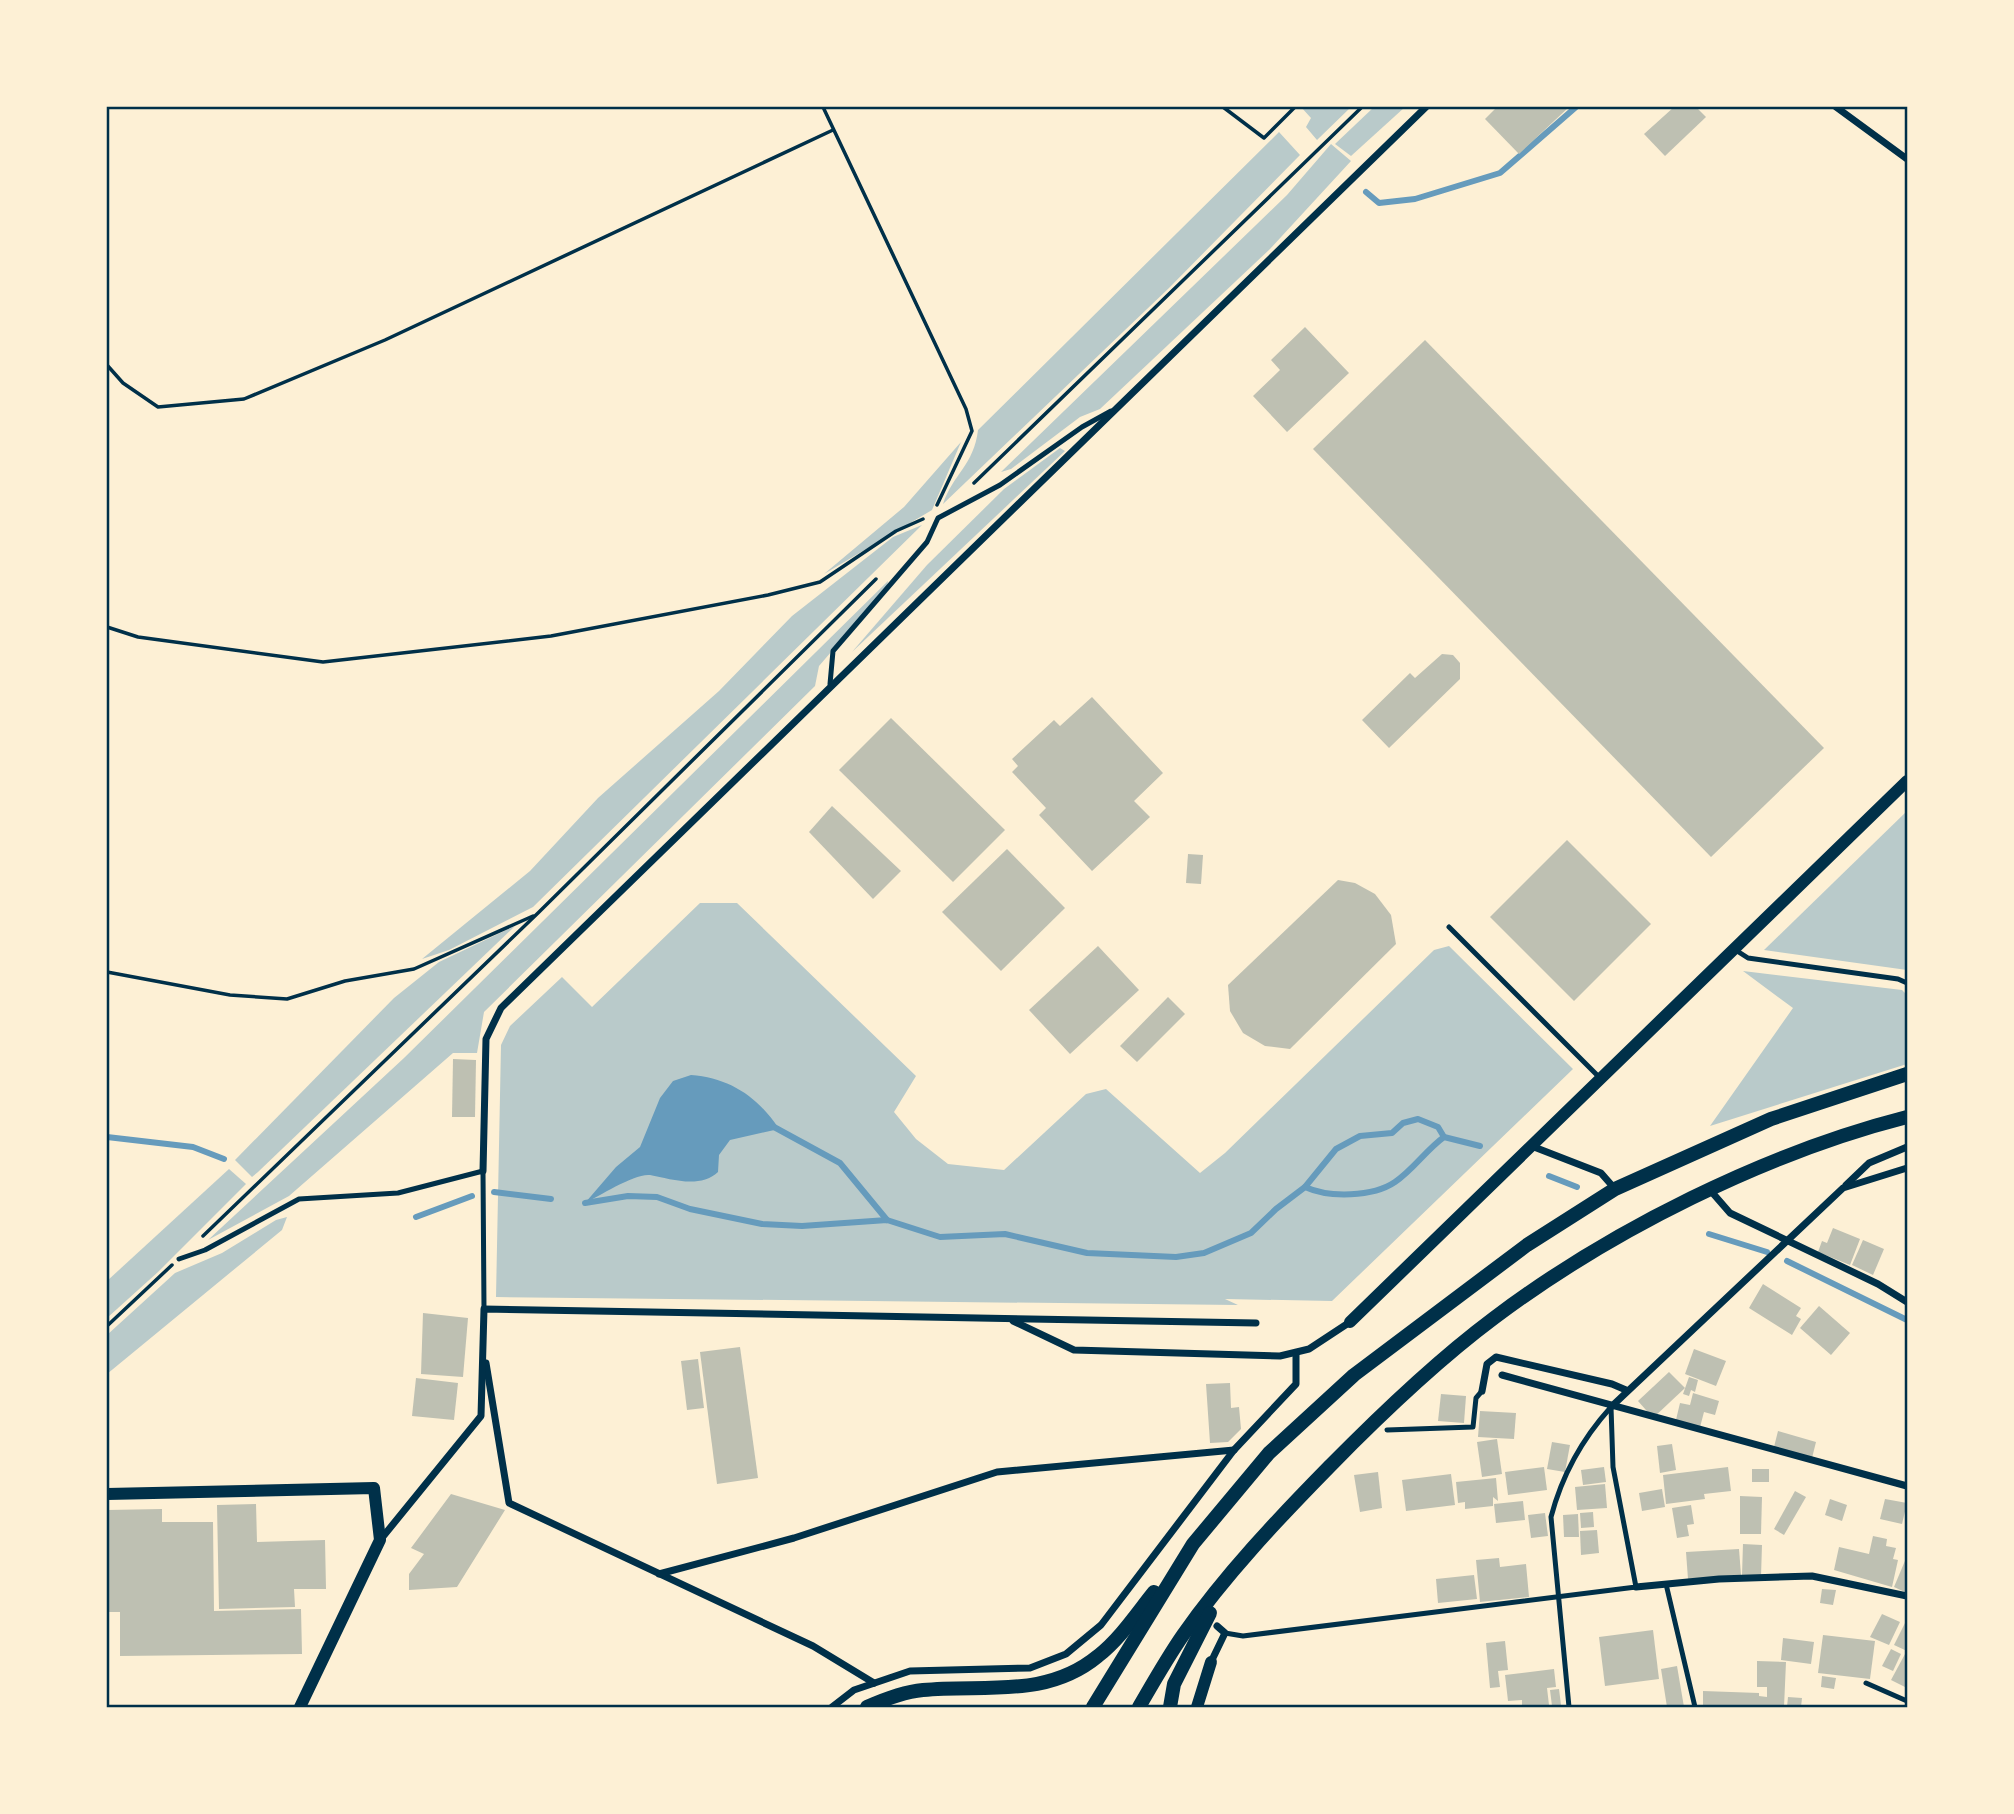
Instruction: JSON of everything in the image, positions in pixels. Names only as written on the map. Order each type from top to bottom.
[{"type":"main road","points":[[867,1707],[896,1695],[923,1690],[1026,1688],[1071,1674],[1098,1657],[1115,1639],[1269,1453],[1354,1375],[1527,1245],[1615,1189],[1771,1119],[1907,1074]]},
{"type":"main road","points":[[1139,1707],[1183,1634],[1280,1517],[1381,1415],[1485,1325],[1619,1236],[1710,1190],[1803,1151],[1907,1116]]},
{"type":"main road","points":[[1093,1707],[1193,1544]]},
{"type":"main road","points":[[1170,1707],[1174,1684],[1227,1581]]},
{"type":"street","points":[[483,1171],[486,1039],[501,1008],[1426,107]]},
{"type":"street","points":[[1836,107],[1907,159]]},
{"type":"street","points":[[1009,1319],[1074,1350],[1280,1356],[1321,1343],[1350,1322],[1534,1147],[1733,948],[1907,781]]},
{"type":"street","points":[[1534,1147],[1601,1173],[1615,1189]]},
{"type":"street","points":[[1611,1407],[1869,1163],[1907,1147]]},
{"type":"street","points":[[1843,1188],[1907,1168]]},
{"type":"street","points":[[1710,1190],[1730,1213],[1878,1284],[1907,1302]]},
{"type":"street","points":[[300,1707],[381,1539],[481,1416],[484,1309],[1256,1324]]},
{"type":"street","points":[[483,1346],[509,1503],[813,1646],[874,1683]]},
{"type":"street","points":[[832,1707],[854,1690],[910,1671],[1012,1671],[1049,1662],[1087,1639],[1101,1625],[1234,1450],[1296,1384],[1296,1353]]},
{"type":"street","points":[[1482,1391],[1487,1364],[1496,1357],[1612,1384],[1626,1390]]},
{"type":"street","points":[[1502,1375],[1907,1486]]},
{"type":"street","points":[[659,1574],[794,1538],[997,1472],[1234,1450]]},
{"type":"street","points":[[107,1494],[374,1488],[381,1539]]},
{"type":"street","points":[[1142,1569],[1150,1574]]},
{"type":"street","points":[[1636,1587],[1719,1579],[1812,1576],[1907,1596]]},
{"type":"street","points":[[1198,1707],[1210,1662],[1225,1633],[1217,1626]]},
{"type":"lane","points":[[831,684],[833,651],[927,542],[938,518],[1000,485],[1082,427],[1113,409]]},
{"type":"lane","points":[[1449,927],[1601,1079]]},
{"type":"lane","points":[[1733,948],[1748,958],[1907,983]]},
{"type":"lane","points":[[179,1259],[205,1250],[299,1199],[398,1193],[483,1171],[484,1309]]},
{"type":"lane","points":[[1387,1430],[1474,1427],[1476,1398],[1482,1391]]},
{"type":"lane","points":[[1225,1633],[1243,1636],[1557,1599],[1636,1587],[1613,1467],[1611,1407]]},
{"type":"lane","points":[[1569,1707],[1551,1517],[1559,1487],[1584,1441],[1611,1407]]},
{"type":"lane","points":[[1666,1584],[1695,1707]]},
{"type":"lane","points":[[1866,1683],[1907,1702]]},
{"type":"path","points":[[107,627],[138,637],[323,662],[551,635],[820,582],[896,531],[928,517],[938,518],[936,506],[971,431],[966,409],[822,107]]},
{"type":"path","points":[[1223,107],[1264,138],[1295,107]]},
{"type":"path","points":[[968,489],[1362,107]]},
{"type":"path","points":[[107,365],[123,383],[158,407],[244,399],[385,340],[833,130]]},
{"type":"path","points":[[107,1326],[538,913],[879,576]]},
{"type":"path","points":[[107,972],[230,995],[288,999],[345,981],[414,969],[538,913]]},
{"type":"shaded area","points":[[1301,107],[1351,107],[1317,140],[1306,127],[1311,118]]},
{"type":"shaded area","points":[[1374,107],[1405,107],[1351,156],[1335,144]]},
{"type":"shaded area","points":[[1279,132],[1300,155],[1169,288],[943,504],[968,461],[978,430]]},
{"type":"shaded area","points":[[1331,144],[1351,161],[1270,249],[1100,409],[1080,417],[1011,469],[1001,472],[1287,195]]},
{"type":"shaded area","points":[[961,442],[932,510],[824,574],[904,507]]},
{"type":"shaded area","points":[[1060,448],[1065,451],[852,652],[927,565],[1004,489]]},
{"type":"shaded area","points":[[922,525],[533,907],[449,950],[422,959],[530,871],[598,798],[719,691],[792,616],[893,537]]},
{"type":"shaded area","points":[[888,581],[887,587],[819,666],[815,686],[484,1012],[477,1053],[453,1053],[289,1196],[208,1240],[404,1058]]},
{"type":"shaded area","points":[[1907,811],[1907,970],[1764,950]]},
{"type":"shaded area","points":[[700,903],[737,903],[916,1076],[894,1112],[916,1139],[948,1164],[1004,1170],[1086,1094],[1106,1089],[1200,1173],[1225,1153],[1434,950],[1449,946],[1573,1069],[1332,1301],[1225,1299],[1238,1305],[496,1297],[501,1045],[510,1026],[562,977],[592,1007]]},
{"type":"shaded area","points":[[515,926],[258,1172],[252,1177],[235,1160],[394,998],[439,962]]},
{"type":"shaded area","points":[[1743,971],[1902,990],[1907,995],[1907,1064],[1710,1126],[1793,1008]]},
{"type":"shaded area","points":[[229,1169],[246,1184],[158,1272],[107,1318],[107,1281]]},
{"type":"shaded area","points":[[287,1217],[282,1230],[107,1374],[107,1335],[175,1273],[222,1253],[276,1220]]},
{"type":"water","points":[[691,1075],[718,1080],[742,1091],[762,1107],[779,1129],[730,1140],[719,1155],[718,1172],[711,1177],[685,1181],[643,1175],[585,1203],[616,1167],[640,1147],[660,1098],[673,1081]]},
{"type":"building","points":[[1497,107],[1569,107],[1519,154],[1485,119]]},
{"type":"building","points":[[1674,107],[1696,107],[1706,117],[1665,156],[1644,134]]},
{"type":"building","points":[[1305,327],[1349,373],[1287,432],[1253,396],[1280,370],[1271,360]]},
{"type":"building","points":[[1425,340],[1824,748],[1711,857],[1313,449]]},
{"type":"building","points":[[1442,654],[1453,655],[1460,663],[1460,679],[1389,748],[1362,720],[1410,673],[1415,678]]},
{"type":"building","points":[[1092,697],[1163,773],[1134,801],[1150,817],[1092,871],[1039,815],[1046,808],[1012,772],[1018,766],[1012,759],[1054,720],[1060,726]]},
{"type":"building","points":[[891,718],[1005,830],[953,882],[839,770]]},
{"type":"building","points":[[832,806],[901,871],[873,899],[809,832]]},
{"type":"building","points":[[1567,840],[1651,924],[1574,1001],[1490,917]]},
{"type":"building","points":[[1007,849],[1065,908],[1001,971],[942,912]]},
{"type":"building","points":[[1188,854],[1203,855],[1201,884],[1186,883]]},
{"type":"building","points":[[1338,880],[1355,883],[1375,894],[1391,915],[1396,944],[1290,1049],[1265,1046],[1243,1033],[1230,1011],[1228,985]]},
{"type":"building","points":[[1098,946],[1139,990],[1070,1054],[1029,1010]]},
{"type":"building","points":[[1168,997],[1185,1014],[1137,1062],[1120,1046]]},
{"type":"building","points":[[453,1059],[476,1060],[475,1117],[452,1117]]},
{"type":"building","points":[[1833,1228],[1860,1239],[1850,1265],[1818,1252],[1822,1241],[1827,1243]]},
{"type":"building","points":[[1863,1240],[1884,1249],[1873,1275],[1852,1265]]},
{"type":"building","points":[[1763,1284],[1801,1308],[1796,1316],[1801,1319],[1792,1335],[1749,1308]]},
{"type":"building","points":[[1819,1306],[1850,1333],[1831,1355],[1800,1328]]},
{"type":"building","points":[[423,1313],[468,1318],[463,1377],[421,1374]]},
{"type":"building","points":[[740,1347],[758,1478],[717,1484],[700,1352]]},
{"type":"building","points":[[1694,1349],[1726,1361],[1716,1386],[1685,1374]]},
{"type":"building","points":[[698,1359],[704,1408],[687,1410],[681,1361]]},
{"type":"building","points":[[1669,1372],[1685,1388],[1653,1418],[1638,1401]]},
{"type":"building","points":[[1689,1377],[1698,1380],[1695,1392],[1691,1390],[1689,1396],[1683,1394]]},
{"type":"building","points":[[416,1378],[458,1383],[454,1420],[412,1416]]},
{"type":"building","points":[[1230,1383],[1231,1408],[1239,1407],[1241,1429],[1228,1442],[1210,1443],[1206,1384]]},
{"type":"building","points":[[1693,1393],[1719,1401],[1715,1415],[1704,1412],[1699,1431],[1675,1424],[1680,1403],[1690,1405]]},
{"type":"building","points":[[1441,1394],[1466,1396],[1464,1423],[1438,1421]]},
{"type":"building","points":[[1480,1411],[1516,1413],[1514,1439],[1478,1437]]},
{"type":"building","points":[[1778,1431],[1816,1442],[1812,1458],[1774,1447]]},
{"type":"building","points":[[1497,1439],[1502,1474],[1482,1477],[1477,1442]]},
{"type":"building","points":[[1552,1442],[1570,1445],[1565,1472],[1547,1469]]},
{"type":"building","points":[[1672,1444],[1676,1470],[1660,1473],[1657,1446]]},
{"type":"building","points":[[1544,1467],[1547,1490],[1508,1495],[1505,1472]]},
{"type":"building","points":[[1604,1467],[1606,1482],[1583,1485],[1581,1470]]},
{"type":"building","points":[[1728,1467],[1731,1491],[1704,1494],[1705,1499],[1666,1504],[1663,1475]]},
{"type":"building","points":[[1752,1469],[1769,1469],[1769,1482],[1752,1482]]},
{"type":"building","points":[[1378,1472],[1382,1508],[1360,1512],[1354,1475]]},
{"type":"building","points":[[1451,1474],[1455,1505],[1406,1511],[1402,1480]]},
{"type":"building","points":[[1496,1478],[1498,1501],[1493,1497],[1493,1506],[1465,1509],[1465,1502],[1458,1503],[1456,1482]]},
{"type":"building","points":[[1605,1484],[1607,1508],[1577,1510],[1575,1487]]},
{"type":"building","points":[[1662,1489],[1665,1507],[1642,1511],[1639,1493]]},
{"type":"building","points":[[1795,1491],[1806,1497],[1784,1535],[1774,1529]]},
{"type":"building","points":[[451,1494],[505,1510],[457,1587],[409,1590],[409,1574],[424,1554],[411,1548]]},
{"type":"building","points":[[1740,1496],[1762,1497],[1761,1534],[1740,1534]]},
{"type":"building","points":[[1830,1499],[1847,1505],[1842,1521],[1825,1515]]},
{"type":"building","points":[[1885,1499],[1907,1503],[1902,1524],[1880,1519]]},
{"type":"building","points":[[1523,1501],[1525,1520],[1496,1523],[1494,1504]]},
{"type":"building","points":[[256,1504],[257,1542],[325,1540],[326,1589],[294,1589],[295,1607],[219,1609],[217,1505]]},
{"type":"building","points":[[1691,1505],[1694,1524],[1687,1525],[1689,1536],[1677,1538],[1672,1508]]},
{"type":"building","points":[[162,1509],[162,1522],[213,1522],[214,1611],[301,1609],[302,1654],[120,1656],[120,1612],[107,1612],[107,1510]]},
{"type":"building","points":[[1593,1512],[1594,1527],[1581,1528],[1580,1513]]},
{"type":"building","points":[[1545,1513],[1548,1536],[1531,1538],[1528,1515]]},
{"type":"building","points":[[1578,1514],[1579,1537],[1564,1537],[1563,1515]]},
{"type":"building","points":[[1597,1530],[1599,1553],[1581,1555],[1580,1531]]},
{"type":"building","points":[[1873,1536],[1887,1539],[1886,1546],[1896,1548],[1893,1559],[1898,1560],[1892,1587],[1834,1570],[1839,1547],[1869,1554]]},
{"type":"building","points":[[1743,1544],[1762,1545],[1761,1576],[1742,1575]]},
{"type":"building","points":[[1739,1549],[1741,1575],[1688,1579],[1686,1552]]},
{"type":"building","points":[[1907,1556],[1907,1593],[1894,1587]]},
{"type":"building","points":[[1499,1558],[1500,1567],[1526,1564],[1529,1597],[1480,1602],[1476,1560]]},
{"type":"building","points":[[1474,1575],[1477,1599],[1438,1603],[1436,1579]]},
{"type":"building","points":[[1822,1589],[1836,1590],[1833,1605],[1820,1603]]},
{"type":"building","points":[[1882,1614],[1900,1622],[1889,1645],[1870,1637]]},
{"type":"building","points":[[1907,1619],[1907,1651],[1894,1645]]},
{"type":"building","points":[[1653,1630],[1659,1679],[1605,1686],[1599,1637]]},
{"type":"building","points":[[1823,1635],[1875,1641],[1870,1679],[1818,1673]]},
{"type":"building","points":[[1783,1638],[1814,1642],[1811,1664],[1781,1660]]},
{"type":"building","points":[[1505,1641],[1508,1670],[1498,1671],[1500,1687],[1490,1688],[1486,1643]]},
{"type":"building","points":[[1891,1649],[1901,1654],[1893,1671],[1882,1666]]},
{"type":"building","points":[[1905,1654],[1907,1656],[1907,1688],[1891,1680]]},
{"type":"building","points":[[1757,1661],[1786,1662],[1784,1707],[1703,1707],[1703,1691],[1759,1693],[1759,1696],[1767,1697],[1767,1687],[1757,1687]]},
{"type":"building","points":[[1677,1666],[1684,1707],[1667,1707],[1661,1669]]},
{"type":"building","points":[[1554,1669],[1556,1687],[1547,1688],[1549,1705],[1522,1707],[1522,1700],[1508,1701],[1505,1675]]},
{"type":"building","points":[[1822,1676],[1836,1678],[1834,1689],[1821,1687]]},
{"type":"building","points":[[1559,1689],[1561,1705],[1552,1706],[1550,1690]]},
{"type":"building","points":[[1788,1697],[1802,1698],[1801,1707],[1787,1707]]},
{"type":"waterway","points":[[1366,192],[1379,203],[1415,199],[1500,173],[1576,107]]},
{"type":"waterway","points":[[1305,1187],[1336,1149],[1360,1136],[1392,1133],[1403,1123],[1418,1119],[1438,1127],[1444,1137]]},
{"type":"waterway","points":[[774,1127],[840,1163],[887,1220]]},
{"type":"waterway","points":[[107,1137],[193,1147],[224,1159]]},
{"type":"waterway","points":[[585,1203],[628,1196],[657,1197],[690,1209],[762,1224],[802,1226],[887,1220],[940,1237],[1005,1234],[1087,1253],[1176,1257],[1204,1253],[1251,1233],[1305,1187],[1338,1194],[1375,1191],[1402,1177],[1444,1137],[1480,1146]]},
{"type":"waterway","points":[[1549,1176],[1577,1187]]},
{"type":"waterway","points":[[494,1192],[551,1199]]},
{"type":"waterway","points":[[416,1217],[472,1196]]},
{"type":"waterway","points":[[1709,1234],[1767,1252]]},
{"type":"waterway","points":[[1787,1261],[1907,1320]]}]
